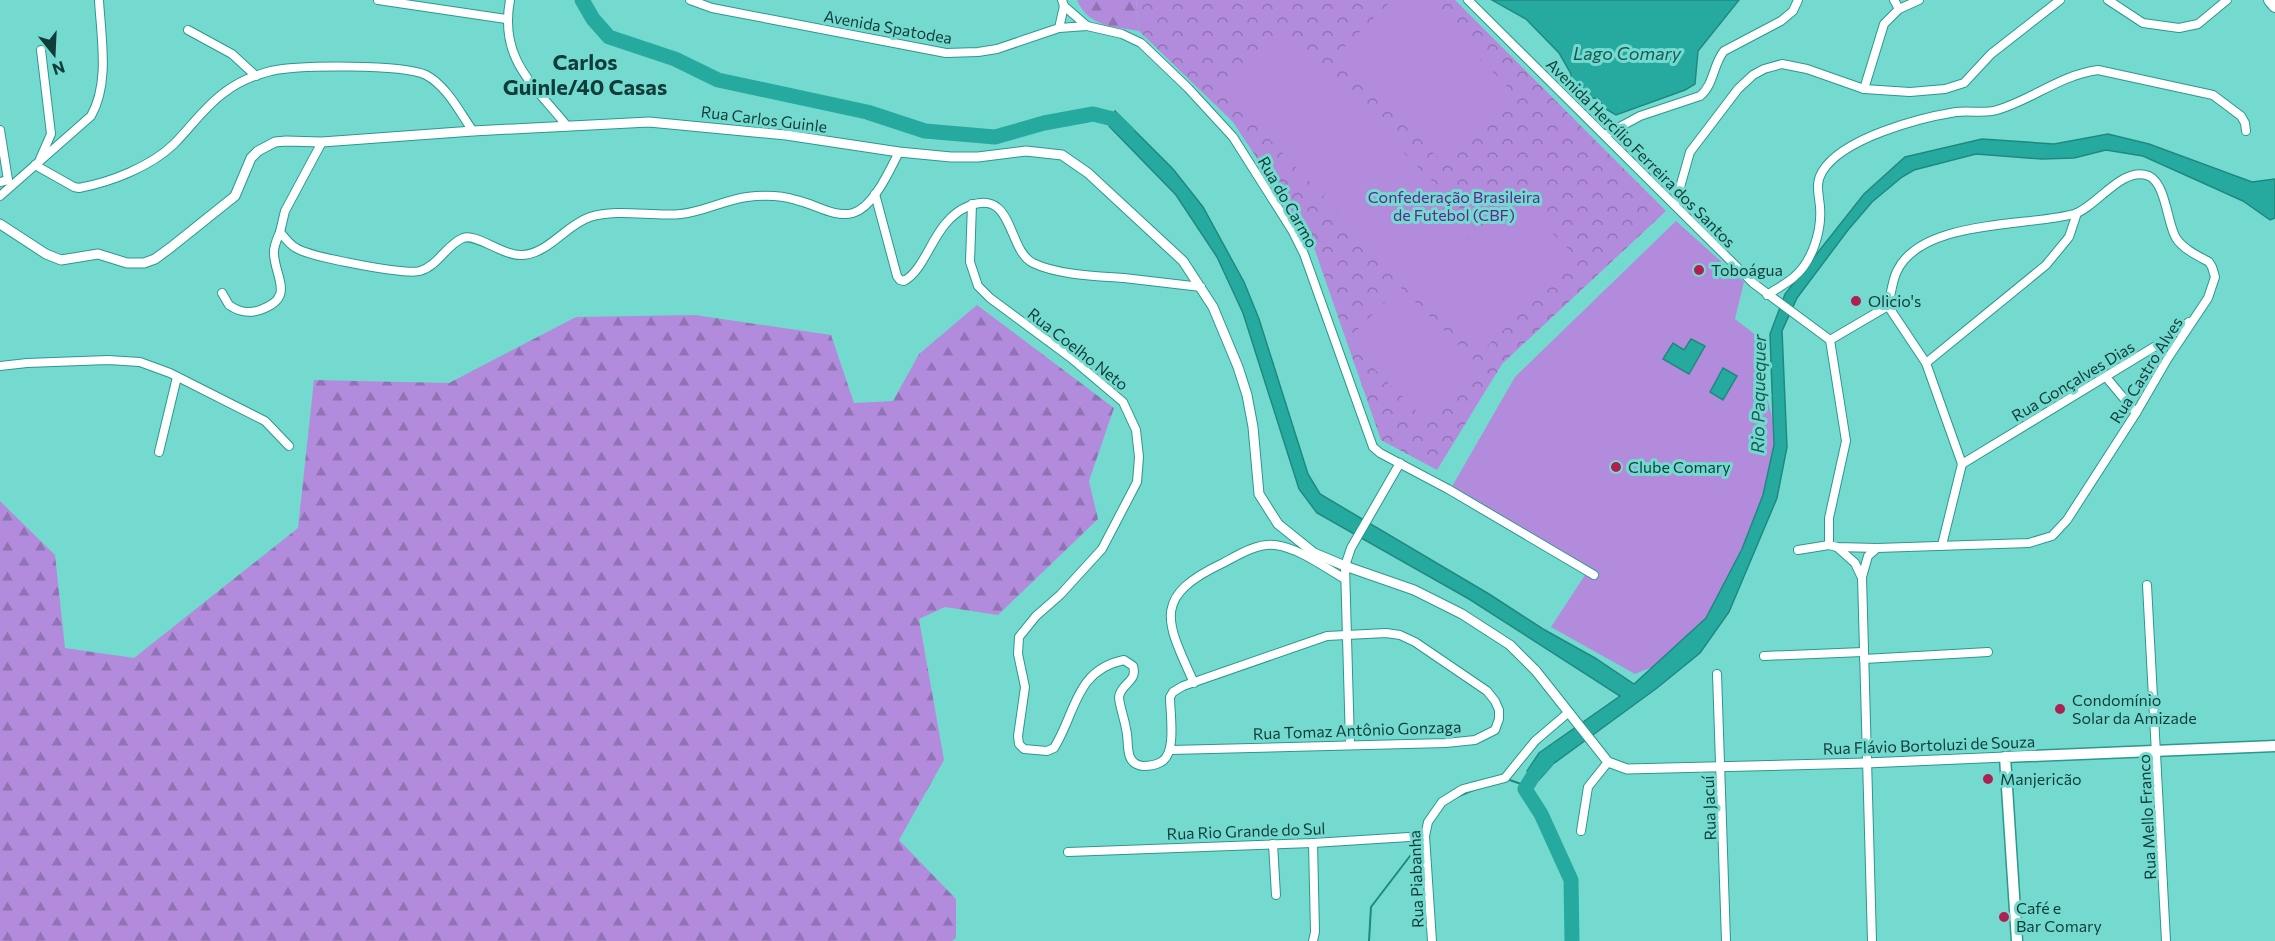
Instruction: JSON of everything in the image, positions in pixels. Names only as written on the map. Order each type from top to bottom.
[{"type":"main road","name":"Rua Flávio Bortoluzi de Souza","points":[[2005,758],[2275,746]]},
{"type":"main road","points":[[2005,758],[2017,941]]},
{"type":"street","points":[[0,196],[90,116],[97,105],[102,77],[99,0]]},
{"type":"street","points":[[378,0],[506,19]]},
{"type":"street","points":[[510,0],[506,19],[510,44],[521,72],[567,126]]},
{"type":"street","name":"Avenida Spatodea","points":[[690,0],[712,8],[946,53],[997,49],[1059,28],[1087,26]]},
{"type":"street","name":"Avenida Hercílio Ferreira dos Santos","points":[[1468,0],[1767,295],[1830,340]]},
{"type":"street","points":[[1605,135],[1640,116],[1700,96],[1707,91],[1719,57],[1724,51],[1781,21],[1793,11],[1798,0]]},
{"type":"street","points":[[1894,0],[1899,9]]},
{"type":"street","points":[[1864,89],[1884,24],[1899,9],[1919,0]]},
{"type":"street","points":[[1675,205],[1690,152],[1738,89],[1753,75],[1782,64],[1807,69],[1864,89],[1927,92],[1964,83],[1990,54],[2060,0]]},
{"type":"street","points":[[2108,0],[2143,23],[2179,28],[2198,24],[2228,0]]},
{"type":"street","points":[[1059,28],[1063,3]]},
{"type":"street","name":"Rua do Carmo","points":[[1063,3],[1087,26],[1122,34],[1141,43],[1188,88],[1233,137],[1292,230],[1304,254],[1373,447],[1594,575]]},
{"type":"street","points":[[188,30],[232,54],[256,76]]},
{"type":"street","points":[[37,164],[51,135],[41,50]]},
{"type":"street","points":[[37,164],[79,188],[124,173],[162,154],[211,103],[225,92],[256,76],[294,68],[333,67],[405,70],[419,73],[440,86],[473,131]]},
{"type":"street","points":[[1767,295],[1795,276],[1811,255],[1821,217],[1817,185],[1825,168],[1846,150],[1884,130],[1958,112],[1999,110],[2052,84],[2080,73],[2098,70],[2213,95],[2241,116],[2246,131]]},
{"type":"street","name":"Rua Carlos Guinle","points":[[0,224],[46,254],[61,260],[98,254],[127,263],[144,263],[155,259],[170,248],[235,196],[251,158],[258,151],[275,142],[322,142],[649,122],[786,135],[899,152],[951,157],[978,157],[1026,151],[1062,155],[1077,164],[1183,261],[1201,287],[1223,329],[1247,395],[1258,488],[1264,504],[1278,525],[1314,552],[1414,590],[1488,629],[1524,657],[1608,762]]},
{"type":"street","points":[[0,130],[8,180],[0,182]]},
{"type":"street","points":[[222,293],[235,310],[247,313],[274,303],[279,296],[280,274],[274,254],[285,211],[322,142]]},
{"type":"street","points":[[280,232],[297,249],[384,269],[416,272],[429,267],[464,238],[472,237],[507,253],[523,255],[538,251],[589,218],[609,214],[681,214],[744,198],[768,196],[798,200],[842,214],[860,210],[875,194],[899,152]]},
{"type":"street","name":"Rua Castro Alves","points":[[1798,550],[1833,546],[1877,548],[2029,543],[2052,536],[2067,520],[2195,318],[2212,288],[2214,272],[2209,262],[2177,240],[2160,188],[2153,179],[2140,175],[2130,176],[2077,213],[1984,228],[1931,241],[1903,261],[1896,272],[1888,306]]},
{"type":"street","points":[[875,194],[897,276],[904,281],[911,275],[940,229],[963,208],[972,204],[993,206],[1001,210],[1020,248],[1028,260],[1035,264],[1085,275],[1201,287]]},
{"type":"street","name":"Rua Coelho Neto","points":[[972,204],[970,262],[978,286],[990,298],[1071,358],[1123,402],[1136,430],[1140,457],[1137,483],[1102,549],[1036,616],[1019,637],[1018,654],[1024,687],[1019,744],[1024,749],[1031,750],[1047,751],[1054,748],[1076,698],[1088,680],[1106,665],[1124,660],[1133,666],[1135,671],[1134,677],[1121,692],[1119,698],[1127,732],[1128,754],[1131,760],[1144,766],[1157,764],[1167,758],[1171,750]]},
{"type":"street","points":[[1926,363],[1975,326],[2046,265],[2069,237],[2077,213]]},
{"type":"street","points":[[1862,577],[1855,562],[1833,546],[1829,519],[1846,441],[1830,340],[1888,306],[1926,363],[1962,464],[1942,545]]},
{"type":"street","name":"Rua Gonçalves Dias","points":[[1962,464],[2159,344],[2195,318]]},
{"type":"street","points":[[2159,344],[2168,358]]},
{"type":"street","points":[[0,366],[27,363],[140,362],[177,377],[265,421],[289,446]]},
{"type":"street","points":[[159,452],[177,377]]},
{"type":"street","points":[[2106,377],[2136,413]]},
{"type":"street","points":[[1350,744],[1346,566],[1357,538],[1400,463]]},
{"type":"street","points":[[1194,683],[1174,637],[1169,617],[1176,594],[1193,579],[1255,548],[1275,545],[1303,556],[1345,579]]},
{"type":"street","points":[[1872,941],[1862,577],[1868,556],[1877,548]]},
{"type":"street","name":"Rua Mello Franco","points":[[2147,585],[2166,941]]},
{"type":"street","name":"Rua Tomaz Antônio Gonzaga","points":[[1386,633],[1400,635],[1416,642],[1487,691],[1495,701],[1499,719],[1495,730],[1475,740],[1171,750],[1170,697],[1177,689],[1194,683],[1326,636],[1386,633]]},
{"type":"street","points":[[1764,656],[1988,652]]},
{"type":"street","name":"Rua Jacuí","points":[[1717,674],[1726,941]]},
{"type":"street","name":"Rua Piabanha","points":[[1432,941],[1425,836],[1428,822],[1442,802],[1463,789],[1505,778],[1535,741],[1569,712]]},
{"type":"street","name":"Rua Flávio Bortoluzi de Souza","points":[[1608,762],[1627,769],[2005,758]]},
{"type":"street","points":[[1581,831],[1588,788],[1608,762]]},
{"type":"street","name":"Rua Rio Grande do Sul","points":[[1068,852],[1313,843],[1425,836]]},
{"type":"street","points":[[1313,843],[1315,932],[1313,941]]},
{"type":"street","points":[[1273,844],[1276,895]]},
{"type":"green space","points":[[1077,0],[1136,0],[1139,31],[1095,21],[1082,9]]},
{"type":"green space","name":"Confederação Brasileira de Futebol (CBF)","points":[[1136,0],[1455,0],[1666,211],[1502,364],[1437,470],[1381,440],[1312,242],[1233,122],[1139,31]]},
{"type":"green space","points":[[1392,0],[1421,0],[1514,93],[1443,163],[1336,55]]},
{"type":"green space","points":[[1285,30],[1381,129],[1318,190],[1222,90]]},
{"type":"green space","points":[[1385,134],[1478,227],[1416,289],[1323,196]]},
{"type":"green space","points":[[1519,199],[1577,258],[1480,353],[1422,295]]},
{"type":"green space","name":"Clube Comary","points":[[1676,221],[1744,282],[1735,319],[1757,336],[1754,358],[1764,385],[1775,428],[1774,445],[1763,495],[1742,549],[1706,618],[1655,666],[1635,674],[1551,627],[1587,572],[1450,490],[1515,377]]},
{"type":"green space","points":[[1400,287],[1482,368],[1428,422],[1346,341]]},
{"type":"green space","points":[[977,305],[1114,408],[1089,481],[1098,519],[998,615],[945,607],[919,619],[944,760],[899,840],[956,899],[956,938],[952,941],[0,941],[0,501],[55,555],[65,648],[134,658],[298,528],[314,380],[449,383],[576,317],[695,315],[831,335],[854,403],[893,401],[919,354]]},
{"type":"water","name":"Lago Comary","points":[[1492,0],[1739,0],[1698,51],[1695,84],[1685,90],[1616,115],[1604,108],[1599,99],[1572,95],[1568,89],[1571,74],[1559,53],[1526,19]]},
{"type":"water","points":[[1115,111],[1173,169],[1203,207],[1244,282],[1259,319],[1308,474],[1320,494],[1595,658],[1634,684],[1706,618],[1742,549],[1763,495],[1774,445],[1770,334],[1785,294],[1864,194],[1905,157],[1982,139],[2054,144],[2108,134],[2149,144],[2252,182],[2275,179],[2275,218],[2270,220],[2243,201],[2143,156],[2106,150],[2074,158],[2042,159],[1976,154],[1914,170],[1902,177],[1872,202],[1848,230],[1797,298],[1782,331],[1787,447],[1777,498],[1729,612],[1700,653],[1657,688],[1553,764],[1539,780],[1527,771],[1539,753],[1620,696],[1469,599],[1317,513],[1299,489],[1243,313],[1217,257],[1176,195],[1109,126]]},
{"type":"water","points":[[1691,339],[1705,346],[1689,374],[1663,359],[1673,343],[1684,350]]},
{"type":"water","points":[[1723,368],[1737,376],[1723,400],[1710,392]]},
{"type":"waterway","points":[[582,0],[593,19],[609,37],[675,59],[718,80],[867,112],[925,131],[995,137],[1044,123],[1093,114],[1113,119],[1127,132]]},
{"type":"waterway","name":"Rio Paquequer","points":[[1547,760],[1525,789],[1541,814],[1571,880],[1572,941]]},
{"type":"waterway","points":[[1507,779],[1521,784],[1525,789]]},
{"type":"waterway","points":[[1459,796],[1476,789]]},
{"type":"waterway","points":[[1369,941],[1371,907],[1423,839]]},
{"type":"place","name":"Toboágua","points":[[1699,270]]},
{"type":"place","name":"Olicio's","points":[[1856,301]]},
{"type":"place","name":"Clube Comary","points":[[1616,467]]},
{"type":"place","name":"Condomínio Solar da Amizade","points":[[2060,709]]},
{"type":"place","name":"Manjericão","points":[[1988,779]]},
{"type":"place","name":"Café e Bar Comary","points":[[2004,917]]},
{"type":"district","name":"Carlos Guinle/40 Casas","points":[[585,74]]}]
